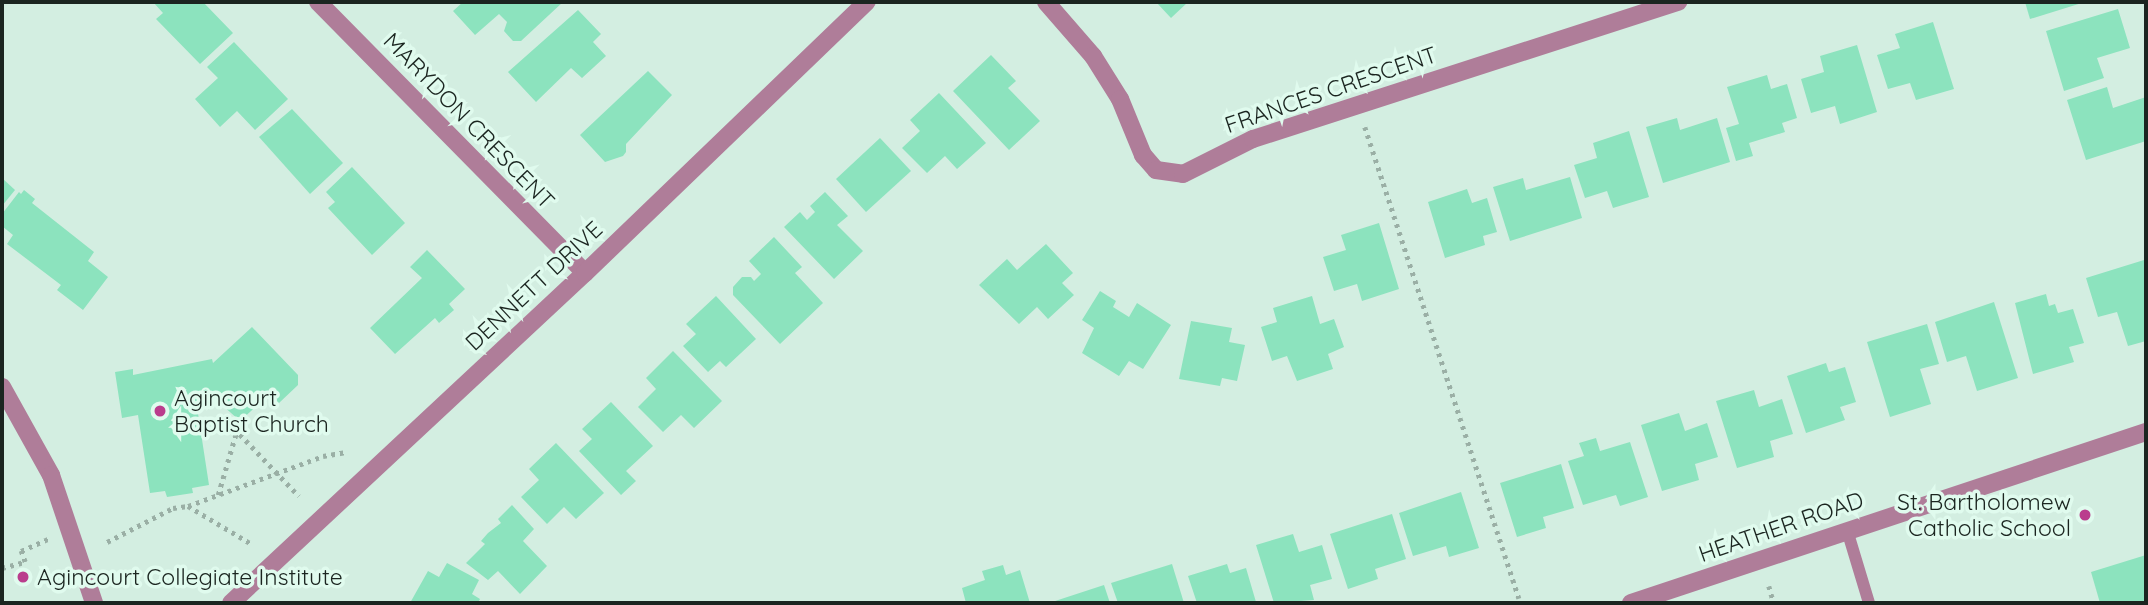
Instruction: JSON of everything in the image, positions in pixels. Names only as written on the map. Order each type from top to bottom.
[{"type":"street","name":"MARYDON CRESCENT","points":[[318,2],[585,273]]},
{"type":"street","name":"DENNETT DRIVE","points":[[231,603],[585,273],[867,2]]},
{"type":"street","name":"FRANCES CRESCENT","points":[[1046,2],[1098,63],[1120,99],[1143,155],[1156,170],[1183,174],[1253,139],[1678,2]]},
{"type":"street","points":[[2,387],[51,475],[94,603]]},
{"type":"street","name":"HEATHER ROAD","points":[[1631,603],[2146,432]]},
{"type":"lane","points":[[1847,530],[1869,603]]},
{"type":"path","points":[[1357,104],[1519,599]]},
{"type":"path","points":[[234,422],[237,430],[299,496]]},
{"type":"path","points":[[218,495],[237,430]]},
{"type":"path","points":[[107,542],[173,508],[188,506],[323,456],[345,452]]},
{"type":"path","points":[[188,506],[250,543]]},
{"type":"path","points":[[2,568],[25,562],[21,551],[42,543],[69,525]]},
{"type":"path","points":[[1769,586],[1774,603]]},
{"type":"building","points":[[153,2],[203,2],[233,33],[200,64],[156,19],[163,13]]},
{"type":"building","points":[[463,2],[563,2],[521,41],[513,41],[504,31],[507,22],[499,14],[475,35],[453,11]]},
{"type":"building","points":[[1156,2],[1188,2],[1171,18]]},
{"type":"building","points":[[2025,2],[2085,2],[2030,19]]},
{"type":"building","points":[[2118,9],[2130,48],[2097,58],[2104,78],[2064,91],[2046,31]]},
{"type":"building","points":[[578,10],[601,34],[593,42],[606,56],[582,78],[571,68],[536,102],[508,72]]},
{"type":"building","points":[[1933,22],[1954,89],[1916,100],[1910,83],[1888,89],[1877,55],[1900,48],[1895,34]]},
{"type":"building","points":[[234,42],[288,99],[255,130],[237,111],[220,127],[195,99],[218,78],[207,67]]},
{"type":"building","points":[[1857,45],[1877,112],[1840,124],[1835,106],[1811,113],[1801,79],[1824,72],[1820,56]]},
{"type":"building","points":[[991,55],[1016,81],[1008,88],[1040,121],[1009,150],[953,91]]},
{"type":"building","points":[[648,71],[672,95],[626,144],[623,156],[605,162],[580,135]]},
{"type":"building","points":[[1767,75],[1771,89],[1787,84],[1797,118],[1782,123],[1785,132],[1749,143],[1753,156],[1736,161],[1726,128],[1739,124],[1727,87]]},
{"type":"building","points":[[2107,87],[2113,108],[2146,97],[2146,141],[2086,160],[2067,100]]},
{"type":"building","points":[[939,93],[986,143],[957,169],[945,156],[927,173],[902,148],[920,131],[910,120]]},
{"type":"building","points":[[292,109],[343,163],[310,194],[259,137]]},
{"type":"building","points":[[1677,118],[1680,130],[1717,118],[1730,162],[1663,183],[1646,127]]},
{"type":"building","points":[[1629,131],[1649,197],[1613,208],[1607,191],[1585,198],[1574,165],[1597,158],[1593,143]]},
{"type":"building","points":[[880,138],[911,171],[866,212],[836,179]]},
{"type":"building","points":[[352,167],[405,223],[372,255],[328,208],[335,202],[326,192]]},
{"type":"building","points":[[1570,177],[1582,218],[1510,241],[1493,187],[1523,178],[1526,190]]},
{"type":"building","points":[[2,178],[15,190],[2,206]]},
{"type":"building","points":[[1467,189],[1472,203],[1487,198],[1497,232],[1483,236],[1485,245],[1445,258],[1428,202]]},
{"type":"building","points":[[24,190],[35,199],[32,203],[94,252],[88,261],[108,277],[83,310],[57,290],[61,285],[7,244],[13,235],[2,226],[2,214],[19,192],[21,194]]},
{"type":"building","points":[[825,192],[848,216],[837,225],[863,251],[834,279],[784,227],[800,212],[807,220],[815,212],[810,206]]},
{"type":"building","points":[[1379,223],[1399,289],[1362,301],[1357,284],[1334,291],[1323,257],[1346,250],[1341,235]]},
{"type":"building","points":[[774,237],[802,267],[795,273],[823,303],[780,344],[733,295],[733,287],[742,277],[751,277],[754,281],[761,274],[749,261]]},
{"type":"building","points":[[1046,244],[1073,273],[1062,283],[1074,295],[1048,319],[1037,307],[1019,324],[979,285],[1007,259],[1017,270]]},
{"type":"building","points":[[427,250],[465,289],[449,304],[454,310],[439,323],[435,318],[395,354],[370,328],[422,278],[410,267]]},
{"type":"building","points":[[2144,260],[2146,341],[2128,346],[2117,312],[2098,317],[2086,278]]},
{"type":"building","points":[[1100,291],[1116,301],[1113,307],[1129,317],[1137,303],[1171,325],[1143,369],[1129,361],[1119,376],[1082,353],[1094,328],[1082,320]]},
{"type":"building","points":[[2046,294],[2049,306],[2055,304],[2058,313],[2073,309],[2084,343],[2069,347],[2074,362],[2033,374],[2015,303]]},
{"type":"building","points":[[716,296],[756,339],[726,367],[720,361],[708,372],[683,346],[696,334],[686,324]]},
{"type":"building","points":[[1312,296],[1320,324],[1334,319],[1344,347],[1328,354],[1333,369],[1297,381],[1287,356],[1272,361],[1261,327],[1277,322],[1273,308]]},
{"type":"building","points":[[1994,302],[2018,378],[1977,391],[1966,356],[1947,362],[1935,322]]},
{"type":"building","points":[[1191,321],[1232,328],[1229,342],[1245,345],[1237,381],[1222,378],[1220,386],[1179,379]]},
{"type":"building","points":[[1927,324],[1939,364],[1920,369],[1931,404],[1890,417],[1867,342]]},
{"type":"building","name":"Agincourt Baptist Church","points":[[252,327],[298,375],[298,385],[279,403],[270,394],[240,421],[221,404],[197,407],[209,485],[192,488],[193,493],[167,497],[165,491],[150,493],[138,415],[122,418],[115,372],[133,369],[133,375],[212,359],[213,363]]},
{"type":"building","points":[[673,351],[722,401],[694,428],[681,415],[663,432],[638,407],[656,389],[646,378]]},
{"type":"building","points":[[1826,363],[1829,372],[1845,367],[1856,402],[1840,407],[1845,420],[1806,433],[1787,376]]},
{"type":"building","points":[[1754,390],[1759,407],[1782,399],[1793,434],[1770,441],[1774,457],[1737,468],[1716,401]]},
{"type":"building","points":[[611,402],[653,446],[626,471],[636,481],[621,495],[579,451],[592,439],[582,429]]},
{"type":"building","points":[[1679,413],[1685,431],[1707,423],[1718,457],[1695,464],[1699,480],[1662,491],[1641,425]]},
{"type":"building","points":[[1596,438],[1600,451],[1630,442],[1648,497],[1620,506],[1616,495],[1583,505],[1568,461],[1584,456],[1579,443]]},
{"type":"building","points":[[556,443],[604,493],[576,519],[564,507],[547,524],[521,497],[539,480],[529,469]]},
{"type":"building","points":[[1561,464],[1574,508],[1543,517],[1546,528],[1517,537],[1500,483]]},
{"type":"building","points":[[1461,492],[1479,548],[1449,557],[1446,546],[1413,556],[1399,513]]},
{"type":"building","points":[[512,505],[534,529],[523,541],[547,566],[520,594],[498,571],[488,580],[466,563],[485,544],[481,541],[501,523],[498,519]]},
{"type":"building","points":[[1392,514],[1406,559],[1375,569],[1378,579],[1348,589],[1330,534]]},
{"type":"building","points":[[1293,534],[1299,552],[1322,545],[1332,579],[1310,585],[1314,600],[1274,603],[1256,545]]},
{"type":"building","points":[[2146,555],[2146,603],[2100,603],[2091,572]]},
{"type":"building","points":[[447,563],[479,580],[472,594],[480,599],[478,603],[410,603],[428,571],[439,577]]},
{"type":"building","points":[[1172,564],[1184,603],[1118,603],[1111,583]]},
{"type":"building","points":[[1227,564],[1230,573],[1246,568],[1256,602],[1197,603],[1188,576]]},
{"type":"building","points":[[1003,565],[1006,575],[1020,570],[1030,603],[966,603],[962,588],[985,580],[982,571]]},
{"type":"building","points":[[1104,585],[1110,603],[1049,603]]},
{"type":"place","name":"Agincourt Baptist Church","points":[[160,411]]},
{"type":"place","name":"St. Bartholomew Catholic School","points":[[2085,515]]},
{"type":"place","name":"Agincourt Collegiate Institute","points":[[23,577]]}]
